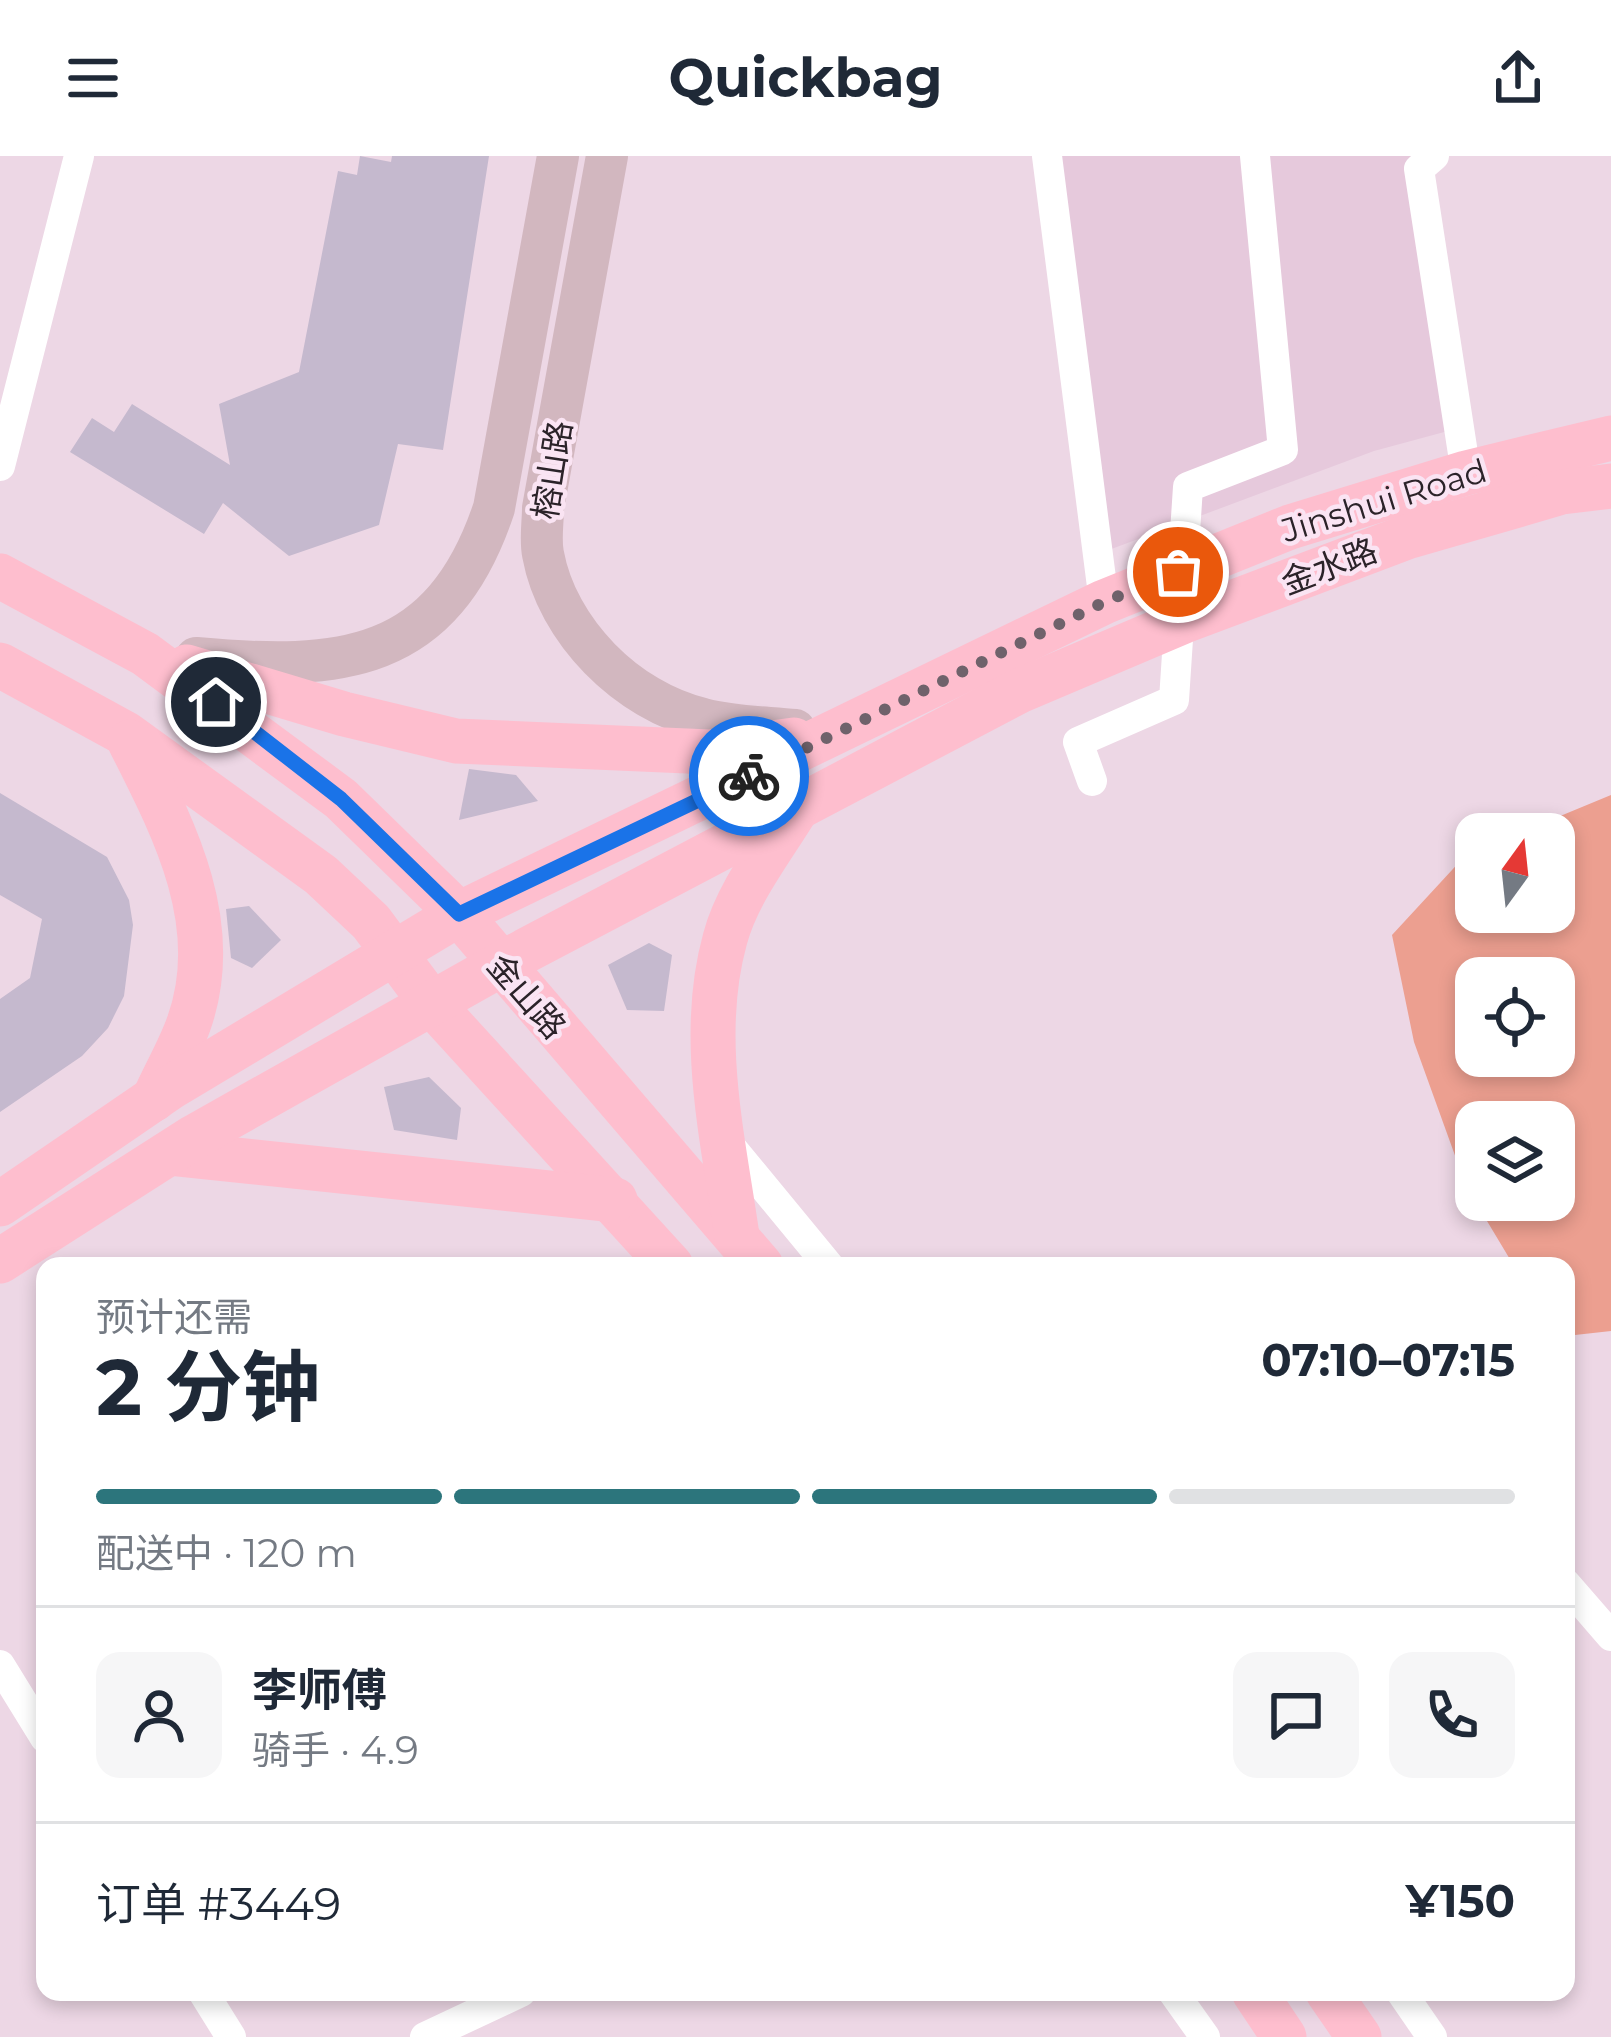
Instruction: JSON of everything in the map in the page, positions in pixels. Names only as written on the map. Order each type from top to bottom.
[{"type":"main road","name":"榕山路","points":[[145,654],[271,665],[339,662],[412,627],[459,586],[480,550],[494,508],[558,156]]},
{"type":"main road","name":"榕山路","points":[[607,156],[543,508],[542,550],[553,590],[599,660],[664,705],[700,719],[838,734]]},
{"type":"main road","name":"Jinshui Road","points":[[0,1204],[154,1099],[459,914],[1104,602],[1290,526],[1466,473],[1611,438]]},
{"type":"main road","name":"金水路","points":[[0,1262],[170,1153],[432,1004],[1019,691],[1184,621],[1408,537],[1562,492],[1611,486]]},
{"type":"main road","points":[[0,576],[145,654],[344,714],[456,741],[710,752],[838,734]]},
{"type":"main road","name":"金山路","points":[[145,654],[216,702],[341,799],[459,914],[749,1251]]},
{"type":"main road","points":[[0,665],[125,734],[321,874],[399,954],[432,1004],[663,1257]]},
{"type":"main road","points":[[125,734],[171,822],[200,922],[199,974],[190,1022],[154,1099]]},
{"type":"main road","points":[[749,1251],[712,1057],[713,1002],[725,935],[799,805]]},
{"type":"main road","points":[[170,1153],[615,1200]]},
{"type":"main road","points":[[1260,2001],[1284,2037]]},
{"type":"main road","points":[[1334,2001],[1359,2037]]},
{"type":"street","points":[[0,466],[79,156]]},
{"type":"street","points":[[1048,156],[1104,602]]},
{"type":"street","points":[[1093,781],[1078,742],[1174,700],[1188,487],[1283,451],[1255,156]]},
{"type":"street","points":[[1434,156],[1419,169],[1466,473]]},
{"type":"street","points":[[724,1139],[822,1257]]},
{"type":"street","points":[[1575,1595],[1611,1636]]},
{"type":"street","points":[[0,1665],[36,1723]]},
{"type":"street","points":[[209,2001],[231,2037]]},
{"type":"street","points":[[425,2037],[502,2001]]},
{"type":"street","points":[[1179,2001],[1205,2037]]},
{"type":"street","points":[[1407,2001],[1432,2037]]},
{"type":"shaded area","points":[[1047,156],[1434,156],[1419,169],[1459,428],[1374,451],[1098,554]]},
{"type":"shaded area","points":[[1611,795],[1611,1331],[1575,1335],[1575,1257],[1509,1257],[1487,1221],[1575,1221],[1575,1101],[1455,1101],[1455,1156],[1414,1042],[1392,935],[1455,867],[1455,933],[1575,933],[1575,813],[1568,813]]},
{"type":"building","points":[[360,156],[391,162],[392,156],[489,156],[443,450],[398,444],[379,525],[289,556],[223,503],[204,534],[70,452],[92,418],[114,432],[132,404],[230,465],[219,404],[299,372],[338,171],[357,175]]},
{"type":"building","points":[[469,769],[516,775],[538,801],[459,820]]},
{"type":"building","points":[[0,793],[107,857],[129,900],[133,925],[124,996],[108,1028],[82,1056],[0,1112],[0,999],[30,978],[42,919],[0,895]]},
{"type":"building","points":[[249,906],[281,940],[252,968],[231,958],[226,909]]},
{"type":"building","points":[[649,943],[672,955],[664,1011],[627,1010],[608,965]]},
{"type":"building","points":[[429,1077],[461,1108],[457,1140],[394,1130],[384,1087]]},
{"type":"way so far","points":[[749,776],[1104,602],[1178,572]]},
{"type":"route","points":[[216,702],[341,799],[459,914],[749,776]]}]
